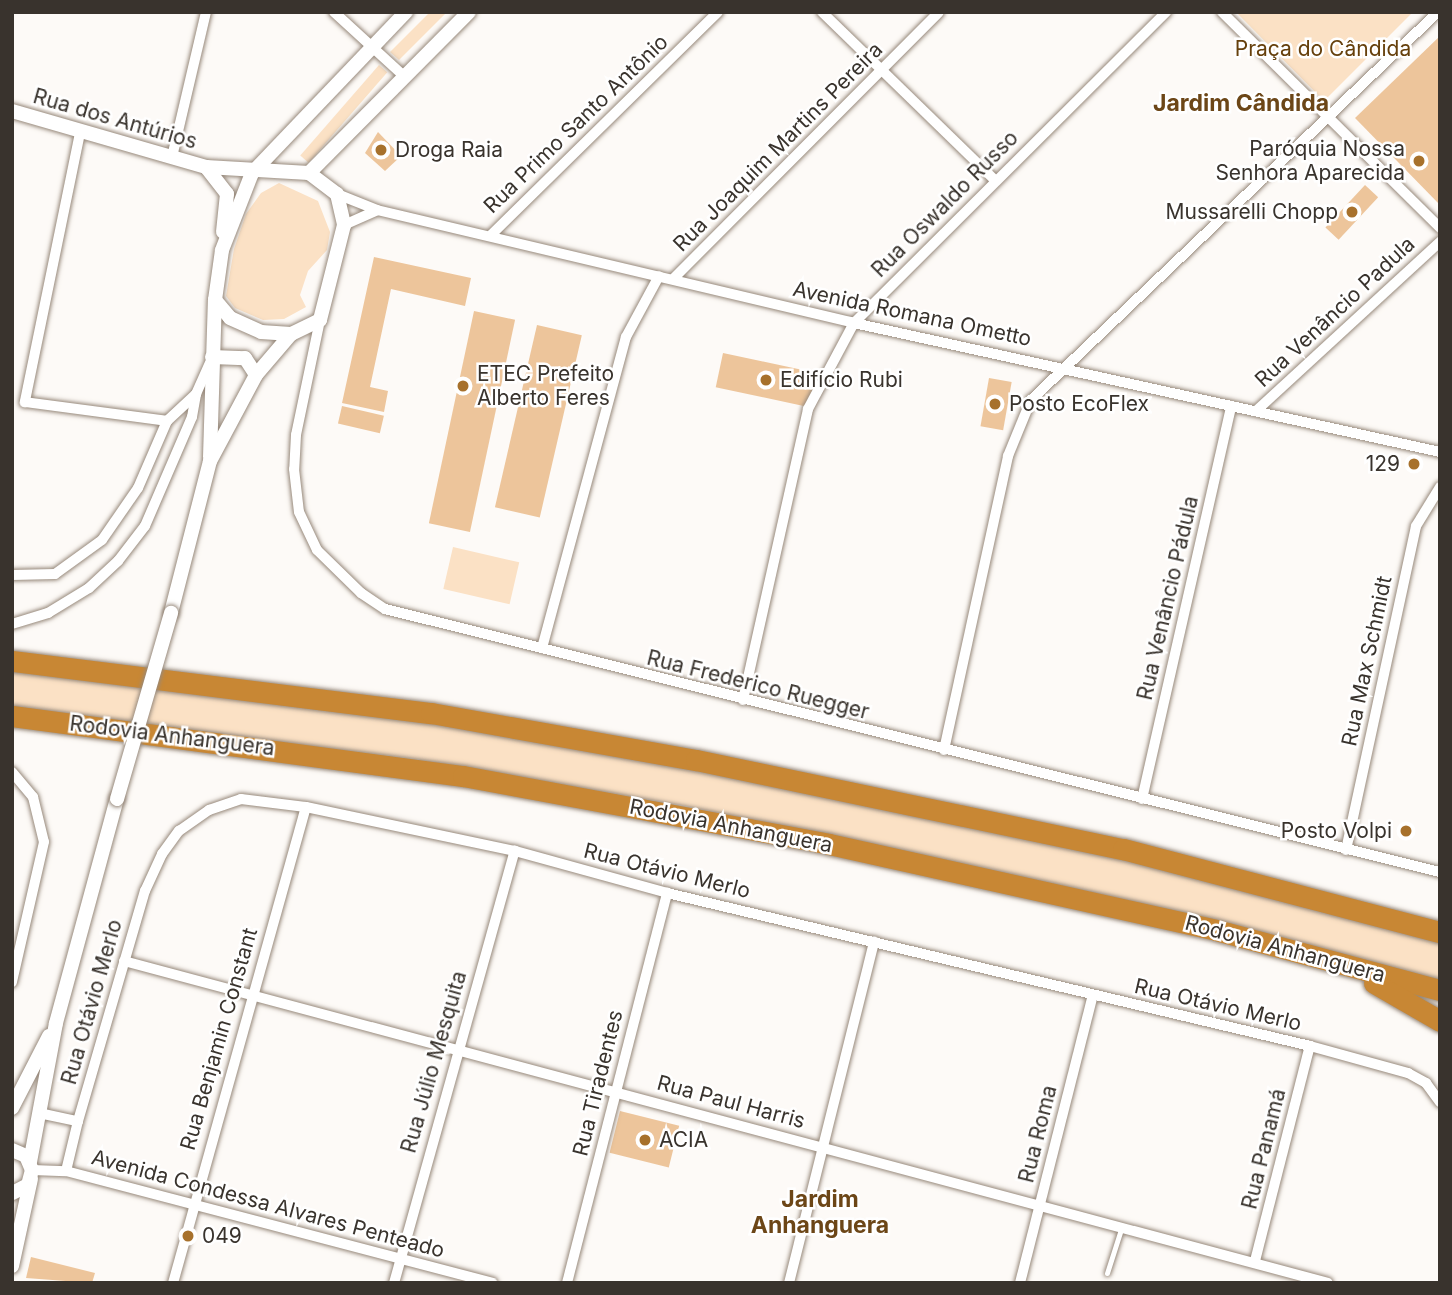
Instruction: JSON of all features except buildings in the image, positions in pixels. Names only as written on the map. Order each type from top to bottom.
[{"type":"highway","points":[[12,661],[431,713],[683,758],[927,805],[1360,909],[1440,932]]},
{"type":"highway","name":"Rodovia Anhanguera","points":[[12,716],[517,785],[841,846],[1216,930],[1440,990]]},
{"type":"highway","points":[[1360,909],[1440,916]]},
{"type":"highway","points":[[1216,930],[1347,972],[1399,994],[1440,1021]]},
{"type":"street","points":[[172,157],[206,12]]},
{"type":"street","points":[[334,12],[405,77]]},
{"type":"street","points":[[12,1266],[17,1226],[31,1170],[56,1023],[171,613],[210,461],[215,300],[222,250],[252,173],[406,12]]},
{"type":"street","points":[[309,173],[468,12]]},
{"type":"street","name":"Rua Primo Santo Antônio","points":[[491,234],[718,12]]},
{"type":"street","points":[[822,12],[995,180]]},
{"type":"street","name":"Rua Joaquim Martins Pereira","points":[[674,278],[939,12]]},
{"type":"street","name":"Rua Oswaldo Russo","points":[[743,701],[808,409],[854,323],[1166,12]]},
{"type":"street","points":[[1222,12],[1440,228]]},
{"type":"street","points":[[944,750],[1008,456],[1031,400],[1070,368],[1438,12]]},
{"type":"street","name":"Rua dos Antúrios","points":[[12,111],[206,167],[252,173]]},
{"type":"street","points":[[80,132],[25,402],[167,421]]},
{"type":"street","name":"Rua dos Antúrios","points":[[206,167],[227,194],[222,250]]},
{"type":"street","points":[[210,461],[256,375],[291,334],[320,320],[344,225],[337,194],[309,173],[252,173]]},
{"type":"street","name":"Avenida Romana Ometto","points":[[337,194],[377,209],[491,234],[854,323],[1070,368],[1440,452]]},
{"type":"street","points":[[344,225],[377,209]]},
{"type":"street","name":"Rua Venâncio Padula","points":[[1256,411],[1440,242]]},
{"type":"street","points":[[542,648],[626,337],[659,276]]},
{"type":"street","points":[[215,300],[240,323],[261,332],[291,334]]},
{"type":"street","name":"Rua Frederico Ruegger","points":[[320,320],[296,435],[294,469],[299,512],[317,550],[361,593],[385,609],[743,701],[1440,872]]},
{"type":"street","points":[[212,357],[245,358],[256,375]]},
{"type":"street","points":[[12,624],[48,613],[89,588],[118,561],[145,526],[166,483],[192,417],[195,394],[212,357]]},
{"type":"street","points":[[12,575],[55,574],[103,540],[138,488],[167,421],[195,394]]},
{"type":"street","name":"Rua Venâncio Pádula","points":[[1142,799],[1231,406]]},
{"type":"street","name":"Rua Max Schmidt","points":[[1346,850],[1416,526],[1440,487]]},
{"type":"street","points":[[12,772],[33,797],[44,842],[25,935],[12,982]]},
{"type":"street","name":"Rua Otávio Merlo","points":[[66,1171],[145,891],[179,831],[209,810],[241,799],[306,807],[515,851],[667,893],[1310,1046],[1408,1073],[1426,1083],[1440,1102]]},
{"type":"street","name":"Rua Benjamin Constant","points":[[173,1283],[193,1203],[306,807]]},
{"type":"street","name":"Rua Júlio Mesquita","points":[[394,1283],[456,1051],[515,851]]},
{"type":"street","name":"Rua Tiradentes","points":[[567,1283],[667,893]]},
{"type":"street","points":[[12,932],[25,935]]},
{"type":"street","points":[[789,1283],[874,941]]},
{"type":"street","name":"Rua Paul Harris","points":[[124,961],[456,1051],[822,1145],[1121,1229],[1255,1261],[1328,1283]]},
{"type":"street","name":"Rua Roma","points":[[1020,1283],[1093,995]]},
{"type":"street","points":[[12,1108],[56,1023]]},
{"type":"street","name":"Rua Panamá","points":[[1255,1261],[1310,1046]]},
{"type":"street","points":[[39,1113],[78,1121]]},
{"type":"street","points":[[12,1150],[31,1170]]},
{"type":"street","points":[[12,1192],[31,1170]]},
{"type":"street","name":"Avenida Condessa Alvares Penteado","points":[[31,1170],[66,1171],[493,1283]]},
{"type":"lane","points":[[1107,1273],[1121,1229]]},
{"type":"green space","points":[[430,12],[447,12],[399,60],[390,52]]},
{"type":"green space","name":"Praça do Cândida","points":[[1236,12],[1413,12],[1324,101]]},
{"type":"green space","points":[[379,65],[387,72],[309,163],[300,156]]},
{"type":"green space","points":[[279,183],[318,201],[330,232],[327,250],[308,271],[300,295],[306,307],[284,319],[263,320],[235,308],[226,296],[234,249],[246,214],[261,193]]},
{"type":"green space","points":[[453,547],[519,562],[510,604],[443,589]]},
{"type":"green space","points":[[12,670],[422,720],[861,800],[1106,854],[1440,939],[1440,980],[1105,895],[686,806],[415,759],[12,708]]},
{"type":"place","name":"Droga Raia","points":[[381,150]]},
{"type":"place","name":"Paróquia Nossa Senhora Aparecida","points":[[1419,161]]},
{"type":"place","name":"Mussarelli Chopp","points":[[1352,212]]},
{"type":"place","name":"Edifício Rubi","points":[[766,380]]},
{"type":"place","name":"ETEC Prefeito Alberto Feres","points":[[463,386]]},
{"type":"place","name":"Posto EcoFlex","points":[[995,404]]},
{"type":"place","name":"129","points":[[1414,464]]},
{"type":"place","name":"Posto Volpi","points":[[1406,831]]},
{"type":"place","name":"ACIA","points":[[645,1140]]},
{"type":"place","name":"049","points":[[188,1236]]},
{"type":"district","name":"Jardim Cândida","points":[[1241,103]]},
{"type":"district","name":"Jardim Anhanguera","points":[[820,1212]]}]
